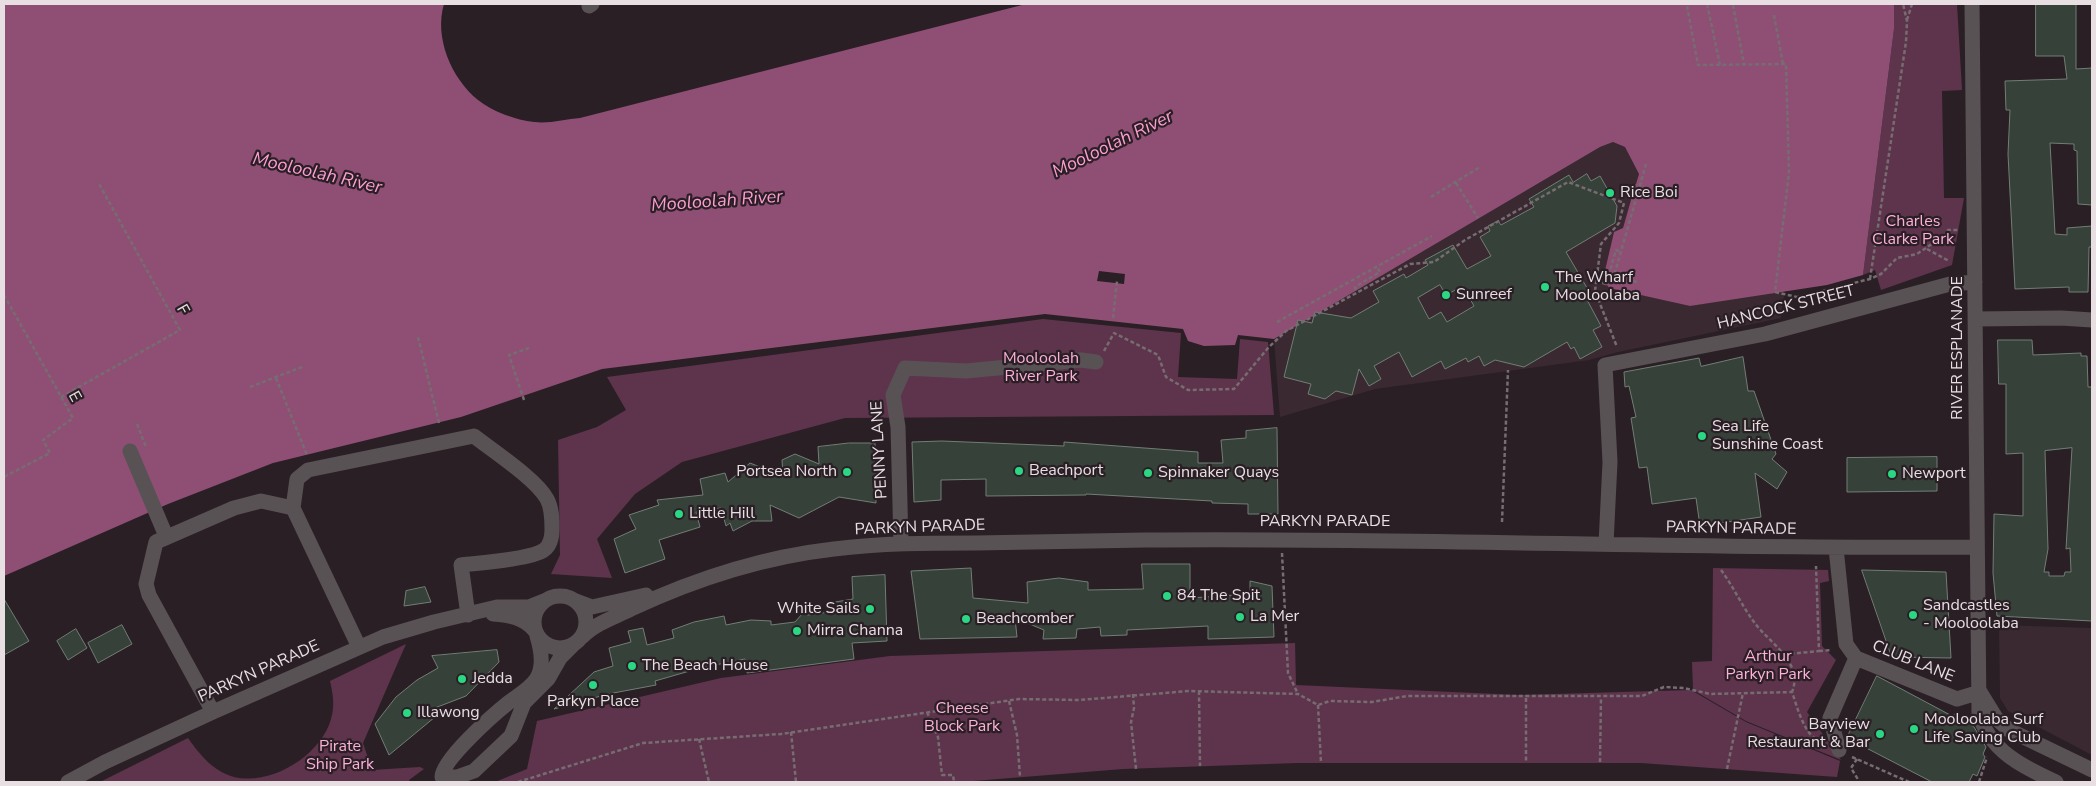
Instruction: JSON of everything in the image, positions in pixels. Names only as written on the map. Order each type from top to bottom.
[{"type":"street","name":"RIVER ESPLANADE","points":[[1972,4],[1980,718],[1993,738],[2019,765],[2056,782]]},
{"type":"street","name":"HANCOCK STREET","points":[[1606,544],[1610,462],[1605,365],[1765,334],[1950,284],[1975,282]]},
{"type":"street","points":[[1975,319],[2052,318],[2092,320]]},
{"type":"street","name":"PENNY LANE","points":[[901,544],[898,427],[893,395],[905,368],[966,371],[1081,360],[1096,362]]},
{"type":"street","points":[[359,647],[293,508],[297,480],[308,470],[474,436],[531,481],[547,499],[551,514],[552,536],[544,550],[533,554],[461,565],[470,614]]},
{"type":"street","points":[[130,450],[166,536]]},
{"type":"street","points":[[213,712],[147,590],[146,584],[156,542],[166,536],[234,508],[261,501],[293,508]]},
{"type":"street","name":"PARKYN PARADE","points":[[576,601],[589,606],[600,606],[679,587],[766,561],[832,549],[901,544],[1278,539],[1836,548],[1977,547]]},
{"type":"street","name":"CLUB LANE","points":[[1836,548],[1846,644],[1856,658],[1957,699],[1980,692]]},
{"type":"street","name":"PARKYN PARADE","points":[[470,614],[498,614],[516,618],[530,625],[536,634],[541,656],[536,679],[493,716],[452,758],[444,769],[442,777],[458,777],[474,771],[512,736],[524,703],[548,679],[558,660],[592,628],[679,587]]},
{"type":"street","points":[[560,596],[576,601],[581,606],[586,617],[586,625],[578,641],[561,649],[552,648],[544,644],[536,634],[534,616],[544,601],[560,596]]},
{"type":"street","name":"PARKYN PARADE","points":[[68,782],[105,762],[359,647],[409,628],[502,606],[532,606],[544,601]]},
{"type":"street","points":[[1839,750],[1830,718],[1856,658]]},
{"type":"street","points":[[1980,692],[1996,718],[2009,730],[2092,770]]},
{"type":"path","points":[[1707,4],[1720,65]]},
{"type":"path","points":[[1903,4],[1907,21]]},
{"type":"path","points":[[1870,279],[1906,42],[1907,21],[1912,4]]},
{"type":"path","points":[[1733,5],[1744,64]]},
{"type":"path","points":[[1687,6],[1698,65],[1783,64]]},
{"type":"path","points":[[1774,15],[1783,64],[1786,64],[1789,172],[1774,292],[1797,297],[1870,279],[1881,274],[1897,258],[1917,254],[1927,249],[1948,233],[1948,230],[1975,230]]},
{"type":"path","points":[[1637,282],[1614,276],[1646,164]]},
{"type":"path","points":[[1431,197],[1480,167]]},
{"type":"path","name":"F","points":[[61,397],[180,330],[98,182]]},
{"type":"path","points":[[1096,362],[1114,333],[1158,355],[1166,377],[1188,390],[1234,388],[1268,348],[1286,331],[1410,264],[1434,262],[1465,240],[1568,182],[1624,203],[1619,223],[1601,244],[1595,291],[1618,352]]},
{"type":"path","points":[[1456,183],[1478,218]]},
{"type":"path","points":[[1278,322],[1432,236]]},
{"type":"path","points":[[1927,249],[1949,262]]},
{"type":"path","points":[[1596,281],[1606,284],[1616,250],[1621,252]]},
{"type":"path","points":[[1356,290],[1355,287],[1380,272],[1377,267]]},
{"type":"path","points":[[1113,318],[1117,281]]},
{"type":"path","name":"E","points":[[4,295],[73,418],[43,440],[50,453],[4,477]]},
{"type":"path","points":[[1797,297],[1803,323]]},
{"type":"path","points":[[418,337],[439,423]]},
{"type":"path","points":[[524,400],[508,355],[530,348]]},
{"type":"path","points":[[250,387],[302,367]]},
{"type":"path","points":[[1502,522],[1508,370]]},
{"type":"path","points":[[276,378],[307,455]]},
{"type":"path","points":[[1278,539],[1283,557],[1288,673],[1298,694]]},
{"type":"path","points":[[1816,566],[1819,651]]},
{"type":"path","points":[[1721,570],[1754,622],[1785,657],[1795,672],[1792,692],[1805,728],[1817,741],[1909,782]]},
{"type":"path","points":[[1785,657],[1789,654],[1834,650]]},
{"type":"path","points":[[518,782],[643,743],[791,732],[1009,701],[1079,700],[1133,694],[1199,692],[1298,694],[1318,705],[1330,701],[1372,702],[1407,696],[1475,698],[1498,695],[1526,698],[1642,696],[1664,687],[1684,688],[1710,694],[1792,692]]},
{"type":"path","points":[[1199,692],[1200,766]]},
{"type":"path","points":[[1727,769],[1743,693]]},
{"type":"path","points":[[1133,694],[1134,708],[1130,722],[1136,768]]},
{"type":"path","points":[[1600,762],[1602,696]]},
{"type":"path","points":[[1526,698],[1526,763]]},
{"type":"path","points":[[1009,701],[1017,735],[1020,777]]},
{"type":"path","points":[[1318,705],[1321,763]]},
{"type":"path","points":[[928,712],[938,737],[942,775],[953,775],[954,782]]},
{"type":"path","points":[[791,732],[796,782]]},
{"type":"path","points":[[699,739],[709,782]]},
{"type":"path","points":[[1979,782],[1987,756],[1991,753]]},
{"type":"path","points":[[1857,759],[1852,768],[1859,781]]},
{"type":"shaded area","name":"The Wharf Mooloolaba","points":[[1613,142],[1625,147],[1639,174],[1623,228],[1614,233],[1603,279],[1609,288],[1690,306],[1785,290],[1781,318],[1618,352],[1589,360],[1375,389],[1280,417],[1274,339],[1600,147]]},
{"type":"shaded area","points":[[1999,625],[2092,628],[2092,755],[2008,711],[2000,698]]},
{"type":"green space","name":"Charles Clarke Park","points":[[1894,4],[1957,4],[1962,90],[1942,91],[1944,198],[1964,198],[1952,265],[1881,290],[1875,270],[1863,275],[1894,29]]},
{"type":"green space","name":"Mooloolah River Park","points":[[1043,319],[1181,333],[1178,377],[1237,379],[1240,339],[1268,342],[1274,415],[845,418],[682,462],[635,494],[597,539],[612,578],[551,574],[560,555],[558,440],[597,427],[626,410],[607,377]]},
{"type":"green space","name":"Arthur Parkyn Park","points":[[1713,568],[1828,570],[1829,581],[1820,583],[1822,646],[1836,660],[1807,712],[1841,760],[1746,721],[1693,690],[1692,662],[1712,661]]},
{"type":"green space","name":"Cheese Block Park","points":[[1295,643],[1296,685],[1519,695],[1691,690],[1746,722],[1840,761],[1837,777],[1641,763],[1297,763],[1123,769],[961,782],[495,782],[527,769],[537,721],[721,678],[890,656]]},
{"type":"green space","name":"Pirate Ship Park","points":[[406,644],[363,743],[372,770],[420,767],[424,769],[409,780],[410,782],[100,782],[188,738],[213,767],[234,777],[249,779],[279,772],[306,756],[326,732],[333,709],[330,681]]},
{"type":"water","name":"Mooloolah River","points":[[4,4],[444,4],[441,17],[443,43],[453,69],[468,91],[478,100],[498,112],[527,121],[540,122],[580,118],[1026,4],[1894,4],[1894,29],[1863,275],[1827,285],[1690,306],[1609,288],[1603,279],[1614,232],[1623,228],[1631,200],[1627,189],[1636,184],[1639,174],[1625,147],[1613,142],[1600,147],[1274,339],[1238,335],[1235,345],[1204,346],[1188,341],[1183,329],[1045,314],[602,369],[461,417],[273,463],[168,504],[4,576]]},
{"type":"pier","points":[[1099,271],[1125,274],[1124,284],[1097,281]]},
{"type":"building","points":[[2036,4],[2076,4],[2076,69],[2092,68],[2092,205],[2078,204],[2077,151],[2074,150],[2074,144],[2050,143],[2055,234],[2067,235],[2067,228],[2092,226],[2092,247],[2089,247],[2088,292],[2069,292],[2069,287],[2015,289],[2008,154],[2010,110],[2006,110],[2005,81],[2067,79],[2064,56],[2036,56]]},
{"type":"building","name":"The Wharf Mooloolaba","points":[[1587,174],[1591,181],[1600,176],[1617,206],[1615,223],[1566,252],[1590,293],[1585,296],[1601,326],[1593,330],[1602,347],[1580,359],[1574,347],[1571,349],[1567,342],[1524,367],[1495,360],[1484,366],[1479,356],[1468,362],[1466,358],[1445,369],[1441,361],[1412,377],[1399,352],[1374,366],[1381,379],[1369,386],[1359,369],[1352,395],[1336,391],[1325,399],[1308,394],[1311,384],[1284,377],[1298,320],[1312,323],[1315,312],[1351,318],[1379,302],[1373,291],[1404,274],[1406,278],[1428,265],[1425,260],[1453,245],[1467,269],[1491,256],[1480,237],[1490,231],[1488,226],[1498,221],[1501,225],[1534,207],[1529,199],[1569,175],[1573,182]],"holes":[[[1440,285],[1446,295],[1463,286],[1474,306],[1447,322],[1441,312],[1429,319],[1418,298]]]},
{"type":"building","points":[[1998,340],[2032,340],[2033,355],[2081,353],[2081,356],[2087,356],[2088,387],[2092,387],[2092,621],[1997,616],[1993,573],[1994,514],[2023,516],[2023,453],[2006,454],[2006,384],[1999,384]],"holes":[[[2072,448],[2066,549],[2070,548],[2071,572],[2065,572],[2064,576],[2049,576],[2049,572],[2044,572],[2048,549],[2045,451]]]},
{"type":"building","name":"Sea Life Sunshine Coast","points":[[1743,357],[1748,391],[1754,391],[1776,454],[1772,459],[1787,472],[1777,489],[1755,473],[1761,517],[1700,526],[1696,498],[1652,504],[1647,467],[1639,468],[1631,418],[1636,417],[1629,386],[1625,387],[1624,372],[1699,358],[1701,366]]},
{"type":"building","points":[[1277,428],[1278,514],[1248,514],[1248,504],[1212,503],[1212,501],[1086,494],[986,496],[986,479],[941,480],[941,500],[914,502],[912,442],[942,441],[1064,446],[1064,442],[1198,452],[1198,463],[1223,463],[1221,440],[1246,438],[1246,431]]},
{"type":"building","points":[[849,443],[875,443],[876,503],[839,497],[799,518],[770,505],[772,521],[752,521],[733,531],[730,523],[726,526],[721,508],[696,512],[700,527],[659,540],[665,559],[625,573],[614,539],[636,529],[629,515],[659,505],[657,500],[703,495],[700,479],[725,473],[728,482],[750,463],[783,476],[782,460],[795,454],[819,464],[818,447]]},
{"type":"building","name":"Newport","points":[[1937,457],[1937,491],[1847,492],[1847,458]]},
{"type":"building","points":[[1142,564],[1190,564],[1190,598],[1250,594],[1250,581],[1272,586],[1274,637],[1208,639],[1208,626],[1127,630],[1127,635],[1101,636],[1100,627],[1077,629],[1076,638],[1043,639],[1044,630],[1015,618],[1017,637],[920,639],[911,571],[971,568],[973,598],[1028,603],[1027,582],[1059,578],[1088,582],[1088,590],[1143,589]]},
{"type":"building","name":"Sandcastles - Mooloolaba","points":[[1862,570],[1946,572],[1951,658],[1892,657]]},
{"type":"building","points":[[885,575],[887,641],[852,643],[854,659],[747,673],[745,659],[700,668],[655,681],[656,685],[608,694],[554,709],[594,672],[613,666],[609,648],[631,642],[628,631],[643,628],[647,645],[674,638],[672,630],[694,622],[724,616],[726,625],[751,620],[771,621],[771,625],[795,622],[803,613],[808,615],[829,612],[829,603],[853,599],[852,577]]},
{"type":"building","points":[[425,587],[431,602],[404,606],[406,591]]},
{"type":"building","points":[[4,599],[29,641],[4,655]]},
{"type":"building","points":[[122,625],[132,644],[98,663],[88,643]]},
{"type":"building","points":[[76,629],[87,648],[68,660],[57,641]]},
{"type":"building","points":[[497,650],[499,662],[466,696],[427,711],[435,717],[389,755],[375,724],[396,697],[417,680],[438,668],[432,656]]},
{"type":"building","name":"Mooloolaba Surf Life Saving Club","points":[[1877,676],[1954,717],[1954,714],[1974,727],[1986,747],[1983,754],[1985,757],[1977,776],[1973,774],[1969,782],[1932,782],[1847,738]]},
{"type":"place","name":"Rice Boi","points":[[1610,193]]},
{"type":"place","name":"The Wharf Mooloolaba","points":[[1545,287]]},
{"type":"place","name":"Sunreef","points":[[1446,295]]},
{"type":"place","name":"Sea Life Sunshine Coast","points":[[1702,436]]},
{"type":"place","name":"Beachport","points":[[1019,471]]},
{"type":"place","name":"Portsea North","points":[[847,472]]},
{"type":"place","name":"Spinnaker Quays","points":[[1148,473]]},
{"type":"place","name":"Newport","points":[[1892,474]]},
{"type":"place","name":"Little Hill","points":[[679,514]]},
{"type":"place","name":"84 The Spit","points":[[1167,596]]},
{"type":"place","name":"White Sails","points":[[870,609]]},
{"type":"place","name":"Sandcastles - Mooloolaba","points":[[1913,615]]},
{"type":"place","name":"La Mer","points":[[1240,617]]},
{"type":"place","name":"Beachcomber","points":[[966,619]]},
{"type":"place","name":"Mirra Channa","points":[[797,631]]},
{"type":"place","name":"The Beach House","points":[[632,666]]},
{"type":"place","name":"Jedda","points":[[462,679]]},
{"type":"place","name":"Parkyn Place","points":[[593,685]]},
{"type":"place","name":"Illawong","points":[[407,713]]},
{"type":"place","name":"Mooloolaba Surf Life Saving Club","points":[[1914,729]]},
{"type":"place","name":"Bayview Restaurant & Bar","points":[[1880,734]]}]
